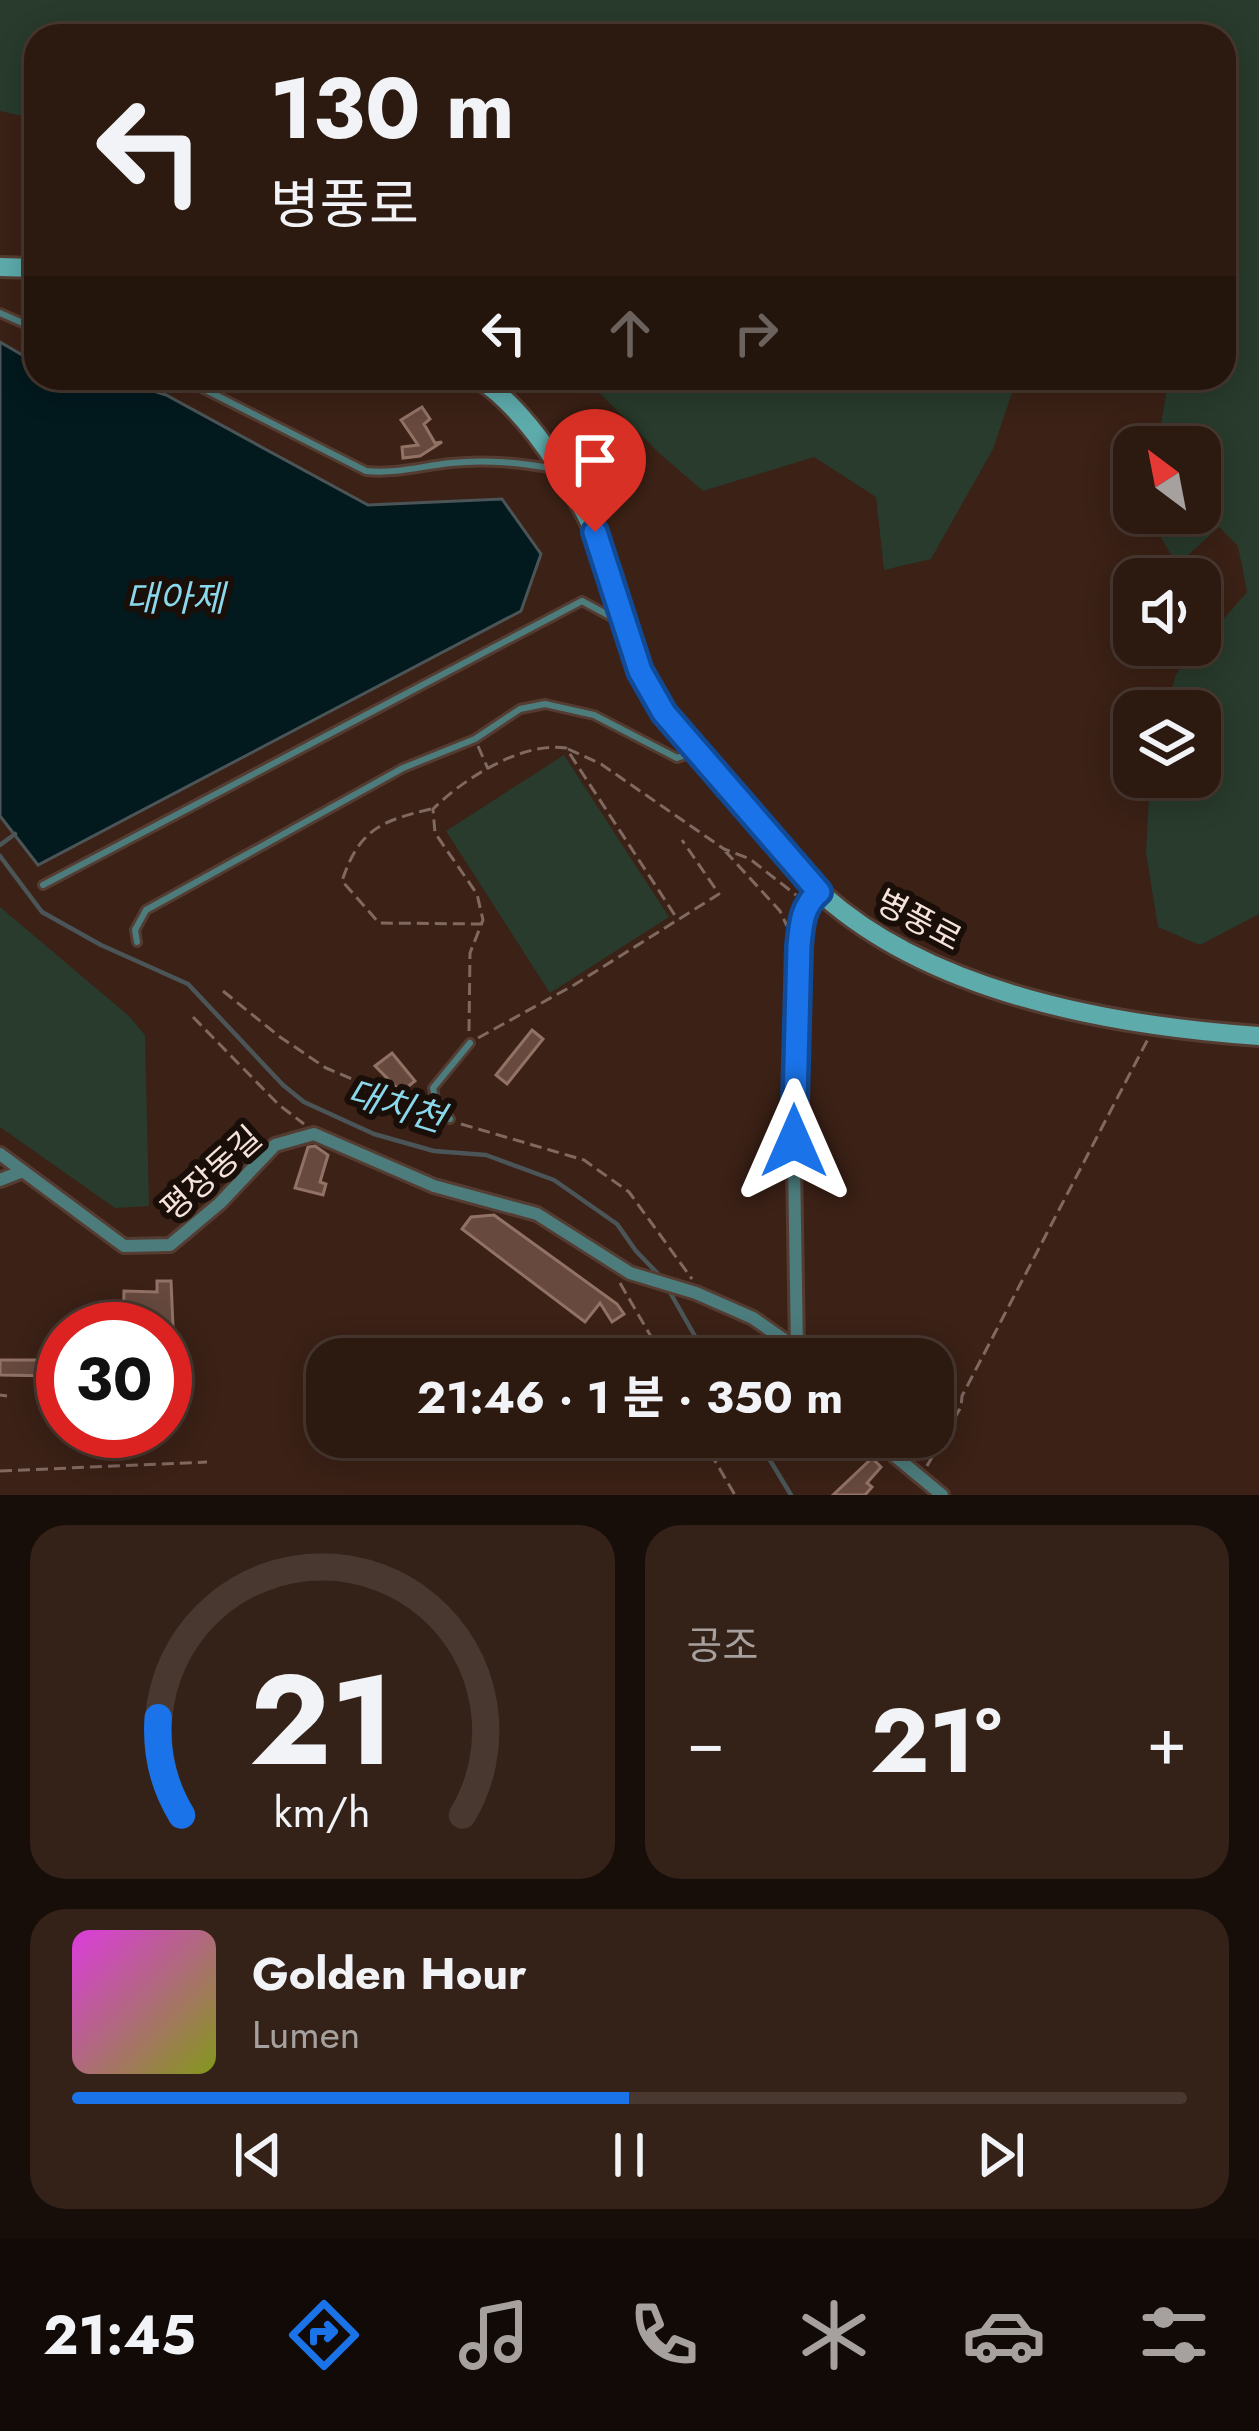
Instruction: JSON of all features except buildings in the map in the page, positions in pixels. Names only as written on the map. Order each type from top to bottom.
[{"type":"main road","name":"병풍로","points":[[492,390],[560,470],[595,532],[650,689],[664,713],[813,899],[927,962],[980,982],[1072,1008],[1259,1036]]},
{"type":"street","points":[[801,1338],[794,1099],[799,950],[813,899]]},
{"type":"street","name":"평장동길","points":[[0,1154],[124,1246],[170,1245],[220,1203],[275,1145],[314,1134],[434,1186],[537,1214],[613,1264],[699,1294],[753,1318],[780,1338]]},
{"type":"street","points":[[0,1180],[23,1171]]},
{"type":"street","points":[[897,1458],[942,1495]]},
{"type":"lane","points":[[206,390],[366,471],[389,473],[507,460],[560,470]]},
{"type":"lane","points":[[43,885],[582,601],[627,626]]},
{"type":"lane","points":[[137,942],[135,930],[146,910],[403,768],[475,739],[520,709],[545,704],[594,715],[676,758],[698,751]]},
{"type":"lane","points":[[450,1119],[433,1088],[470,1042]]},
{"type":"path","points":[[475,739],[488,769]]},
{"type":"path","points":[[482,924],[380,923],[341,881],[362,837],[376,827],[433,808],[488,769],[551,746],[601,764],[724,849],[780,911],[799,950]]},
{"type":"path","points":[[566,748],[679,920]]},
{"type":"path","points":[[433,808],[435,833],[477,894],[482,924],[470,953],[470,1042],[574,986],[718,894],[682,840]]},
{"type":"path","points":[[724,849],[751,859],[813,899]]},
{"type":"path","points":[[223,991],[326,1068],[450,1119],[584,1160],[629,1192],[679,1256],[699,1294]]},
{"type":"path","points":[[194,1017],[279,1105],[314,1134]]},
{"type":"path","points":[[920,1478],[1149,1038],[1150,1023]]},
{"type":"path","points":[[613,1264],[651,1338]]},
{"type":"path","points":[[0,1395],[7,1396]]},
{"type":"path","points":[[713,1458],[735,1495]]},
{"type":"path","points":[[0,1471],[207,1462]]},
{"type":"green space","points":[[0,0],[1259,0],[1259,914],[1200,945],[1158,927],[1146,853],[1149,798],[1221,798],[1221,690],[1172,690],[1183,666],[1221,666],[1221,622],[1247,592],[1238,546],[1221,529],[1221,426],[1161,426],[1167,390],[1236,390],[1236,24],[24,24],[24,116],[0,111]]},
{"type":"green space","points":[[597,390],[1013,390],[993,449],[931,559],[884,570],[876,497],[814,457],[703,491]]},
{"type":"green space","points":[[1159,534],[1211,534],[1185,558],[1173,558]]},
{"type":"green space","points":[[564,755],[669,917],[550,993],[446,831]]},
{"type":"green space","points":[[0,907],[129,1016],[145,1035],[149,1206],[115,1208],[0,1127]]},
{"type":"water","name":"대아제","points":[[0,342],[24,356],[24,390],[150,390],[166,395],[368,505],[502,499],[541,554],[521,611],[38,865],[0,816]]},
{"type":"waterway","name":"대치천","points":[[0,845],[15,834]]},
{"type":"waterway","name":"대치천","points":[[0,856],[42,912],[188,984],[304,1102],[374,1134],[434,1151],[486,1155],[554,1180],[617,1224],[662,1278]]},
{"type":"waterway","name":"대치천","points":[[667,1287],[696,1338]]},
{"type":"waterway","name":"대치천","points":[[769,1458],[791,1495]]},
{"type":"route","points":[[595,532],[640,671],[664,713],[819,892],[802,916],[794,1141]]}]
